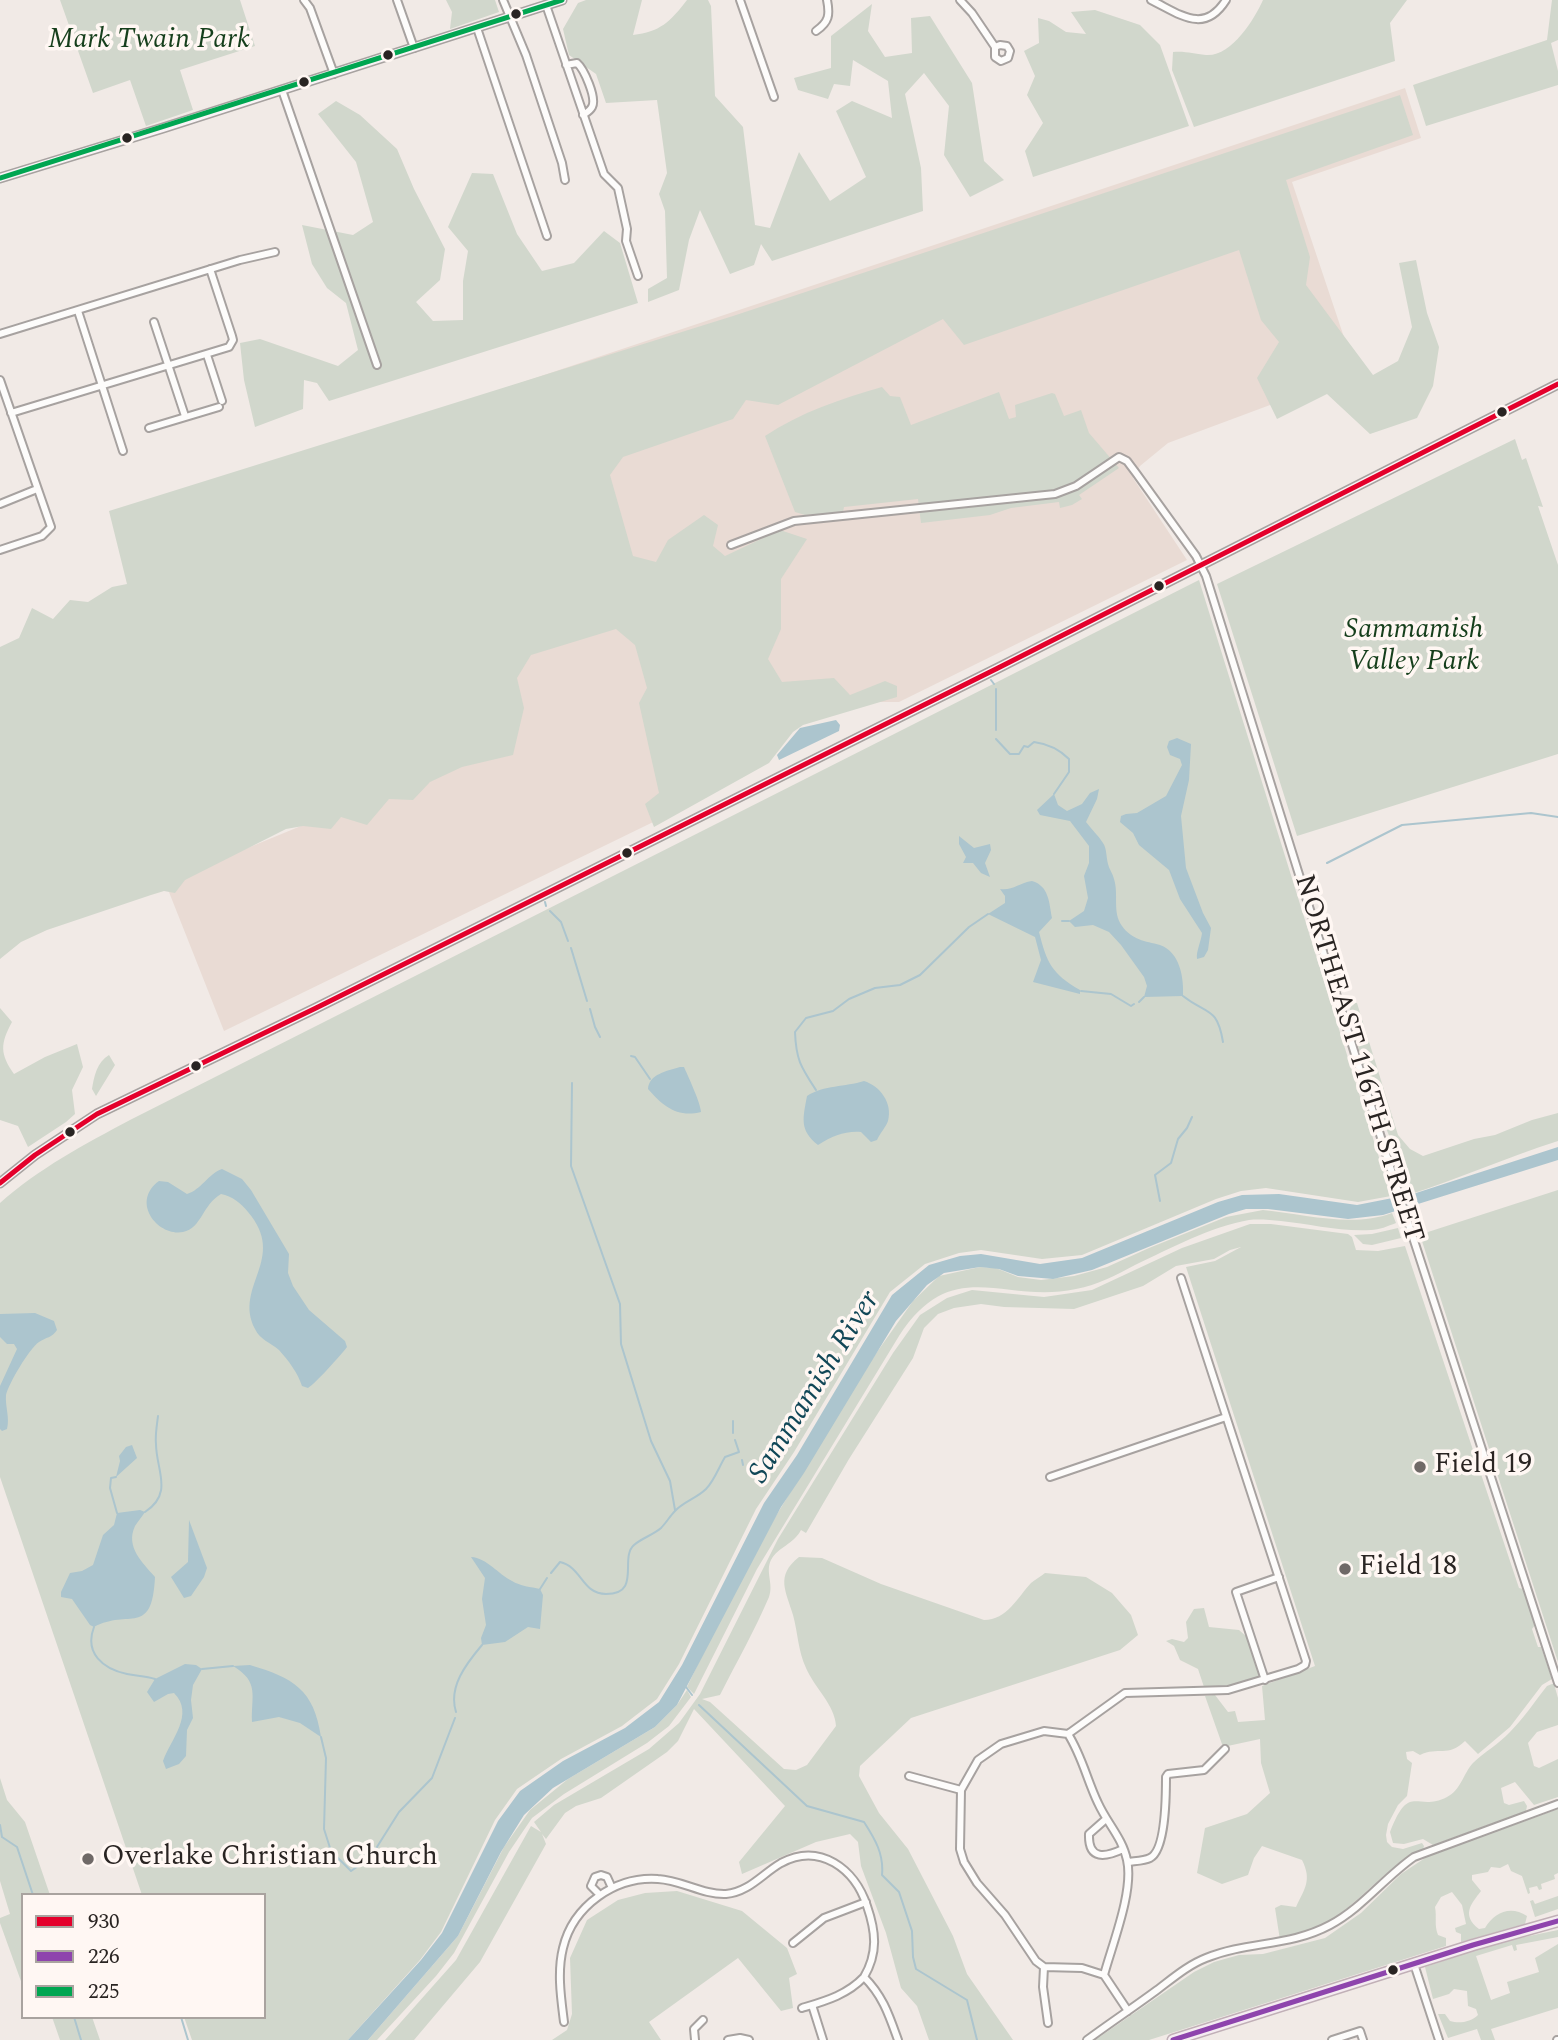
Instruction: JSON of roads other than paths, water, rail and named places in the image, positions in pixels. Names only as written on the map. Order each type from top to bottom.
[{"type":"main road","points":[[0,177],[562,0]]},
{"type":"main road","points":[[0,1183],[97,1114],[316,1008],[1558,384]]},
{"type":"main road","points":[[1173,2040],[1558,1921]]},
{"type":"street","points":[[304,0],[310,8],[334,74]]},
{"type":"street","points":[[397,0],[414,48]]},
{"type":"street","points":[[503,0],[526,55],[562,163],[565,180]]},
{"type":"street","points":[[740,0],[774,97]]},
{"type":"street","points":[[816,31],[827,22],[830,15],[827,0]]},
{"type":"street","points":[[960,0],[995,47]]},
{"type":"street","points":[[1151,0],[1188,18],[1203,20],[1219,11],[1226,0]]},
{"type":"street","points":[[546,5],[604,174],[618,188],[627,229],[626,241],[638,276]]},
{"type":"street","points":[[477,28],[547,236]]},
{"type":"street","points":[[566,65],[577,64],[585,71],[593,102],[592,108],[583,115]]},
{"type":"street","points":[[282,90],[377,365]]},
{"type":"street","points":[[0,334],[210,269],[275,252]]},
{"type":"street","points":[[11,413],[225,349],[232,343],[232,336],[210,269]]},
{"type":"street","points":[[78,311],[122,451]]},
{"type":"street","points":[[153,322],[185,416]]},
{"type":"street","points":[[149,428],[220,404],[207,355]]},
{"type":"street","points":[[0,380],[51,527],[42,536],[0,550]]},
{"type":"street","name":"NORTHEAST 116TH STREET","points":[[731,545],[794,521],[1055,494],[1076,486],[1119,457],[1127,461],[1202,565],[1410,1229],[1558,1683]]},
{"type":"street","points":[[0,504],[37,489]]},
{"type":"street","points":[[1128,2011],[1104,1975],[1082,1968],[1044,1967],[1036,1961],[1005,1914],[964,1862],[960,1849],[961,1790],[978,1760],[1001,1745],[1044,1731],[1068,1734],[1120,1695],[1130,1691],[1228,1690],[1305,1665],[1305,1657],[1181,1278]]},
{"type":"street","points":[[1050,1477],[1226,1417]]},
{"type":"street","points":[[1265,1680],[1237,1592],[1279,1577]]},
{"type":"street","points":[[1068,1734],[1077,1748],[1105,1819],[1128,1863],[1128,1889],[1104,1975]]},
{"type":"street","points":[[1128,1863],[1151,1858],[1156,1852],[1166,1811],[1168,1774],[1204,1770],[1226,1749]]},
{"type":"street","points":[[909,1776],[961,1790]]},
{"type":"street","points":[[1087,2040],[1184,1970],[1205,1958],[1227,1951],[1289,1941],[1332,1924],[1414,1857],[1558,1804]]},
{"type":"street","points":[[1105,1819],[1089,1834],[1090,1845],[1098,1855],[1103,1856],[1123,1849]]},
{"type":"street","points":[[564,2022],[560,1976],[563,1949],[572,1926],[600,1895],[612,1888],[645,1879],[680,1883],[720,1894],[729,1893],[746,1888],[788,1860],[815,1857],[834,1862],[855,1879],[866,1902],[875,1938],[871,1965],[864,1977],[850,1989],[802,2008]]},
{"type":"street","points":[[600,1895],[591,1886],[595,1877],[607,1877],[612,1888]]},
{"type":"street","points":[[793,1944],[824,1918],[866,1902]]},
{"type":"street","points":[[1415,1964],[1439,2040]]},
{"type":"street","points":[[1044,1967],[1043,1987],[1048,2023]]},
{"type":"street","points":[[864,1977],[878,1990],[886,2003],[898,2040]]},
{"type":"street","points":[[812,2005],[823,2040]]},
{"type":"street","points":[[695,2040],[694,2029],[703,2020]]},
{"type":"street","points":[[1332,2040],[1360,2031],[1363,2040]]},
{"type":"street","points":[[728,2040],[748,2039]]},
{"type":"water","points":[[836,720],[840,725],[839,731],[779,760],[777,755],[800,728]]},
{"type":"water","points":[[1177,738],[1191,744],[1189,780],[1181,816],[1186,868],[1211,928],[1208,950],[1204,957],[1197,959],[1202,933],[1180,899],[1169,870],[1139,845],[1133,833],[1120,822],[1121,816],[1137,813],[1166,796],[1182,765],[1180,759],[1170,755],[1167,747],[1169,741]]},
{"type":"water","points":[[1099,789],[1086,822],[1105,848],[1115,885],[1119,921],[1134,937],[1160,945],[1172,953],[1183,981],[1183,996],[1144,997],[1147,986],[1144,977],[1109,932],[1093,925],[1075,927],[1069,921],[1084,911],[1088,898],[1084,876],[1089,863],[1089,846],[1070,821],[1040,815],[1037,810],[1054,794],[1058,805],[1067,811],[1082,804],[1090,793]]},
{"type":"water","points":[[959,836],[974,848],[990,844],[991,850],[985,863],[990,877],[981,873],[973,863],[963,863],[966,857],[959,844]]},
{"type":"water","points":[[1032,881],[1045,891],[1050,906],[1052,918],[1039,932],[1045,952],[1056,972],[1080,990],[1080,994],[1033,982],[1041,960],[1035,937],[988,914],[1005,903],[1005,896],[1000,889]]},
{"type":"water","points":[[684,1067],[701,1112],[685,1113],[671,1109],[648,1089],[655,1077]]},
{"type":"water","points":[[864,1081],[880,1091],[889,1108],[888,1121],[877,1140],[871,1142],[861,1132],[849,1132],[818,1145],[805,1129],[807,1096],[820,1090]]},
{"type":"water","points":[[1558,1147],[1558,1160],[1383,1215],[1348,1219],[1268,1209],[1246,1209],[1092,1270],[1053,1279],[1018,1276],[999,1269],[980,1267],[944,1273],[927,1285],[896,1321],[781,1507],[677,1705],[655,1727],[553,1788],[524,1815],[501,1852],[458,1936],[368,2040],[348,2040],[442,1933],[498,1821],[520,1791],[563,1761],[625,1728],[659,1702],[682,1665],[764,1503],[797,1455],[892,1295],[929,1265],[960,1256],[981,1254],[1040,1264],[1082,1258],[1218,1202],[1242,1195],[1279,1194],[1357,1205],[1413,1194]]},
{"type":"water","points":[[222,1169],[242,1179],[251,1190],[289,1254],[288,1273],[293,1286],[309,1310],[345,1341],[347,1347],[308,1388],[302,1386],[279,1350],[262,1338],[255,1329],[250,1314],[250,1299],[262,1258],[263,1244],[259,1229],[245,1209],[233,1198],[221,1194],[194,1226],[183,1232],[174,1232],[157,1224],[147,1208],[151,1189],[159,1181],[168,1182],[187,1194]]},
{"type":"water","points":[[35,1313],[54,1321],[57,1330],[35,1346],[15,1375],[6,1395],[7,1429],[2,1431],[0,1386],[17,1349],[14,1344],[7,1344],[0,1337],[0,1314]]},
{"type":"water","points":[[132,1445],[137,1458],[116,1477],[119,1456],[126,1447]]},
{"type":"water","points":[[140,1510],[145,1512],[135,1526],[132,1541],[137,1554],[155,1577],[149,1608],[144,1615],[136,1618],[107,1622],[94,1627],[72,1599],[61,1597],[61,1592],[70,1573],[93,1565],[103,1535],[114,1525],[117,1513]]},
{"type":"water","points":[[189,1520],[207,1568],[191,1596],[184,1598],[171,1577],[188,1562]]},
{"type":"water","points":[[471,1557],[482,1560],[515,1583],[540,1589],[543,1595],[540,1629],[528,1627],[505,1642],[482,1645],[481,1638],[486,1625],[482,1599],[485,1578]]},
{"type":"water","points":[[185,1664],[196,1665],[202,1669],[193,1685],[193,1718],[187,1730],[186,1756],[179,1764],[166,1769],[163,1761],[179,1727],[182,1709],[174,1693],[154,1702],[147,1692],[155,1679]]},
{"type":"water","points":[[250,1665],[278,1675],[299,1688],[313,1707],[321,1737],[300,1723],[279,1717],[252,1722],[251,1684],[242,1672],[233,1666]]},
{"type":"waterway","points":[[991,680],[994,684]]},
{"type":"waterway","points":[[996,689],[996,730]]},
{"type":"waterway","points":[[996,739],[1010,754],[1019,754],[1024,746],[1028,747],[1034,742],[1053,748],[1069,759],[1069,772],[1054,794]]},
{"type":"waterway","points":[[1327,863],[1402,825],[1531,813],[1558,817]]},
{"type":"waterway","points":[[545,902],[546,906]]},
{"type":"waterway","points":[[550,911],[561,922],[568,941]]},
{"type":"waterway","points":[[816,1090],[803,1069],[797,1050],[795,1032],[806,1018],[833,1011],[849,999],[875,988],[900,985],[920,975],[969,927],[988,914]]},
{"type":"waterway","points":[[1062,921],[1069,921]]},
{"type":"waterway","points":[[571,948],[587,1001]]},
{"type":"waterway","points":[[1081,991],[1111,994],[1131,1006],[1134,1004]]},
{"type":"waterway","points":[[1183,996],[1214,1017],[1221,1030],[1223,1042]]},
{"type":"waterway","points":[[1139,1002],[1144,997]]},
{"type":"waterway","points":[[590,1009],[600,1037]]},
{"type":"waterway","points":[[631,1056],[635,1057],[650,1079]]},
{"type":"waterway","points":[[572,1083],[571,1166],[620,1304],[621,1344],[651,1441],[670,1481],[675,1510]]},
{"type":"waterway","points":[[1160,1201],[1155,1175],[1171,1163],[1178,1139],[1192,1117]]},
{"type":"waterway","points":[[145,1512],[154,1505],[161,1489],[156,1441],[158,1416]]},
{"type":"waterway","points":[[733,1421],[733,1433]]},
{"type":"waterway","name":"Sammamish River","points":[[551,1573],[560,1562],[573,1569],[598,1593],[617,1592],[623,1588],[627,1582],[628,1558],[634,1545],[658,1530],[678,1508],[706,1489],[725,1457],[739,1452],[735,1440]]},
{"type":"waterway","name":"Sammamish River","points":[[742,1460],[743,1465]]},
{"type":"waterway","points":[[116,1477],[111,1478],[110,1488],[117,1513]]},
{"type":"waterway","points":[[540,1589],[547,1578]]},
{"type":"waterway","points":[[94,1627],[92,1645],[103,1664],[118,1672],[155,1679]]},
{"type":"waterway","points":[[456,1712],[456,1685],[482,1645]]},
{"type":"waterway","points":[[202,1669],[233,1666]]},
{"type":"waterway","points":[[686,1687],[692,1695]]},
{"type":"waterway","points":[[699,1705],[807,1806],[864,1822],[880,1853],[882,1875],[899,1892],[912,1931],[916,1969],[967,2000],[977,2040]]},
{"type":"waterway","points":[[321,1737],[326,1758],[324,1829],[331,1851],[351,1871],[370,1858],[399,1812],[432,1778],[455,1718]]},
{"type":"waterway","points":[[0,1825],[2,1837],[17,1847],[32,1893]]},
{"type":"waterway","points":[[75,2019],[81,2040]]},
{"type":"waterway","points":[[182,2019],[188,2040]]},
{"type":"place","name":"Field 19","points":[[1420,1467]]},
{"type":"place","name":"Field 18","points":[[1345,1569]]},
{"type":"place","name":"Overlake Christian Church","points":[[88,1859]]},
{"type":"park label","name":"Mark Twain Park","points":[[149,42]]},
{"type":"park label","name":"Sammamish Valley Park","points":[[1414,648]]}]
